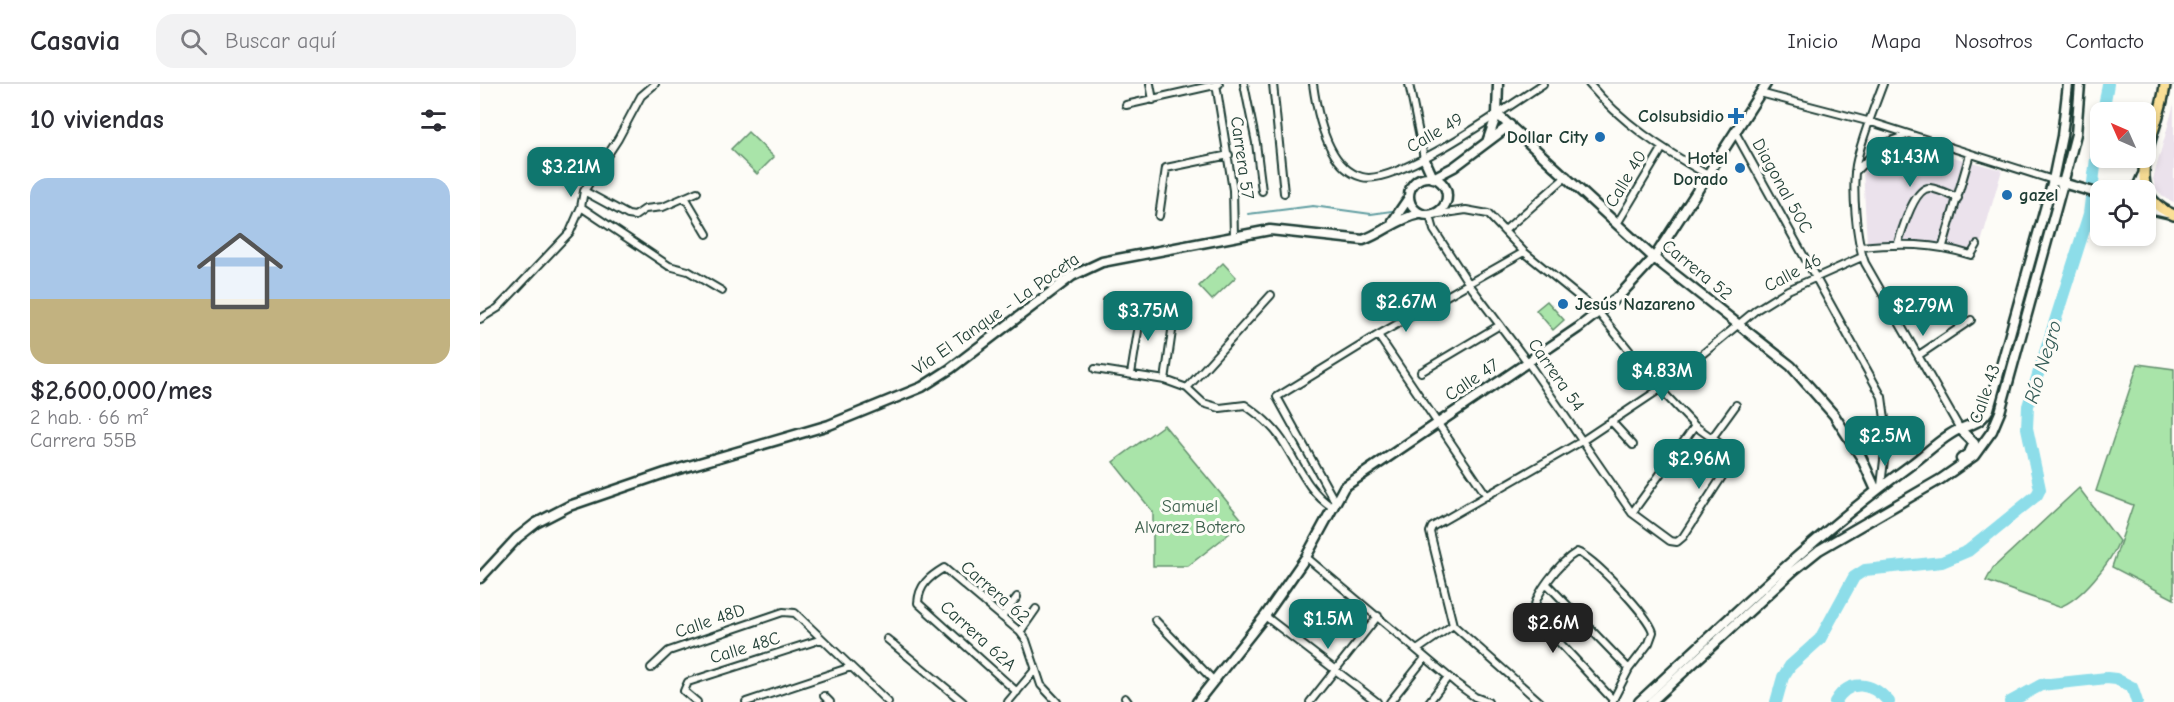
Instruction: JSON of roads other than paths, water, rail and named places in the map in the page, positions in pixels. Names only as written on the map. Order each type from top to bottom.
[{"type":"main road","points":[[2165,84],[2142,176],[2149,197],[2173,214]]},
{"type":"street","points":[[480,319],[498,308],[570,232],[581,207],[584,191],[618,139],[641,96],[655,84]]},
{"type":"street","points":[[1149,84],[1153,100]]},
{"type":"street","points":[[1126,105],[1217,84]]},
{"type":"street","name":"Carrera 57","points":[[1217,84],[1229,155],[1234,236]]},
{"type":"street","points":[[1244,84],[1256,143],[1262,191]]},
{"type":"street","points":[[1273,84],[1284,193]]},
{"type":"street","name":"Calle 49","points":[[1313,84],[1317,115],[1330,147],[1352,172],[1368,178],[1388,175],[1424,158],[1543,84]]},
{"type":"street","points":[[1409,84],[1424,158],[1433,178],[1444,186]]},
{"type":"street","points":[[1486,144],[1497,114],[1498,84]]},
{"type":"street","points":[[1589,84],[1609,108],[1662,149],[1706,174]]},
{"type":"street","name":"Calle 47","points":[[1197,702],[1265,616],[1306,557],[1333,502],[1351,480],[1599,313],[1620,295],[1654,258],[1766,84]]},
{"type":"street","points":[[1883,84],[1856,171],[1862,256],[1960,429],[1974,443],[1969,453],[1915,490],[1910,498]]},
{"type":"street","name":"Calle 43","points":[[1639,702],[1812,542],[1878,488],[1960,429],[1978,423],[1989,409],[2053,180],[2062,136],[2068,84]]},
{"type":"street","name":"Calle 43","points":[[1651,702],[1793,571],[1819,550],[1910,498],[1974,456],[1992,431],[2003,401],[2076,135],[2080,84]]},
{"type":"street","points":[[1760,93],[1870,122],[2090,191]]},
{"type":"street","name":"Carrera 52","points":[[1497,114],[1654,258],[1791,366],[1834,415],[1878,488]]},
{"type":"street","points":[[1509,125],[1454,167],[1433,178],[1423,177],[1412,186],[1408,199],[1412,208],[1419,214],[1431,216],[1466,210],[1481,212],[1497,222],[1524,252],[1599,313],[1660,389],[1695,426],[1712,438],[1736,405]]},
{"type":"street","name":"Diagonal 50C","points":[[1735,132],[1885,407],[1887,434],[1878,488]]},
{"type":"street","points":[[1856,171],[1864,160],[1884,144],[1908,135]]},
{"type":"street","name":"Calle 40","points":[[1617,224],[1662,149]]},
{"type":"street","points":[[1943,246],[1970,154]]},
{"type":"street","points":[[1159,216],[1166,168],[1229,155]]},
{"type":"street","points":[[1423,177],[1424,158]]},
{"type":"street","points":[[1431,216],[1441,210],[1446,201],[1444,186],[1454,167]]},
{"type":"street","points":[[1504,231],[1567,176]]},
{"type":"street","points":[[2140,180],[2142,176]]},
{"type":"street","points":[[1898,243],[1909,210],[1923,190],[1930,188],[1958,198]]},
{"type":"street","points":[[584,191],[628,215],[635,216],[645,209],[663,207],[697,192]]},
{"type":"street","points":[[685,197],[707,234]]},
{"type":"street","name":"Vía El Tanque - La Poceta","points":[[1389,226],[1408,199]]},
{"type":"street","points":[[581,207],[669,266],[688,271],[722,291]]},
{"type":"street","points":[[2156,210],[2173,214]]},
{"type":"street","name":"Vía El Tanque - La Poceta","points":[[480,578],[517,538],[550,515],[592,497],[665,473],[829,425],[933,381],[1072,276],[1088,267],[1112,259],[1277,230],[1363,240],[1419,214]]},
{"type":"street","name":"Carrera 54","points":[[1431,216],[1434,230],[1469,284],[1527,362],[1632,513],[1670,541],[1677,542],[1683,537],[1736,456],[1712,438]]},
{"type":"street","points":[[1861,247],[1898,243],[1943,246],[1971,255],[1977,245]]},
{"type":"street","points":[[1333,502],[1277,397],[1378,335],[1524,252]]},
{"type":"street","name":"Calle 46","points":[[1453,625],[1430,531],[1432,527],[1582,441],[1660,389],[1739,324],[1780,295],[1815,276],[1862,256]]},
{"type":"street","points":[[1187,388],[1271,295]]},
{"type":"street","points":[[1107,301],[1175,310],[1165,380]]},
{"type":"street","points":[[1131,374],[1142,306]]},
{"type":"street","points":[[1919,355],[1971,320]]},
{"type":"street","points":[[1421,372],[1500,325]]},
{"type":"street","points":[[1378,335],[1487,496]]},
{"type":"street","points":[[1095,369],[1165,380],[1187,388],[1203,403],[1220,408],[1245,405],[1267,422],[1282,440],[1311,489],[1322,499],[1333,502]]},
{"type":"street","points":[[1611,421],[1633,445]]},
{"type":"street","points":[[1632,513],[1695,426]]},
{"type":"street","points":[[1856,529],[1846,525],[1845,522],[1864,504],[1866,498]]},
{"type":"street","points":[[1577,552],[1589,559],[1646,619],[1653,632],[1652,638],[1629,669],[1612,701],[1534,615],[1534,605],[1547,584],[1577,552]]},
{"type":"street","points":[[1306,557],[1448,677],[1475,697],[1488,702]]},
{"type":"street","name":"Carrera 62","points":[[918,603],[919,591],[929,577],[944,568],[1020,632],[1026,640],[1034,671],[1041,685],[1057,702]]},
{"type":"street","points":[[1547,584],[1629,669]]},
{"type":"street","points":[[1002,617],[1017,597]]},
{"type":"street","name":"Carrera 62A","points":[[918,603],[1017,692]]},
{"type":"street","points":[[1020,632],[1036,609]]},
{"type":"street","name":"Calle 48D","points":[[651,668],[669,651],[783,612],[795,613],[822,639]]},
{"type":"street","points":[[1265,616],[1377,702]]},
{"type":"street","points":[[1310,702],[1378,616]]},
{"type":"street","points":[[1155,620],[1213,680]]},
{"type":"street","points":[[1417,650],[1453,625],[1540,702]]},
{"type":"street","points":[[822,639],[888,702]]},
{"type":"street","name":"Calle 48C","points":[[697,702],[684,691],[688,682],[822,639]]},
{"type":"street","points":[[886,639],[963,702]]},
{"type":"street","points":[[1390,702],[1425,658]]},
{"type":"street","points":[[746,702],[851,667]]},
{"type":"street","points":[[1008,702],[1034,671]]},
{"type":"street","points":[[1430,702],[1448,677]]},
{"type":"street","points":[[824,696],[830,702]]},
{"type":"waterway","name":"Río Negro","points":[[2105,102],[2108,84]]},
{"type":"waterway","name":"Río Negro","points":[[1776,702],[1783,677],[1790,666],[1820,639],[1854,577],[1865,570],[1942,562],[1968,551],[2037,495],[2040,489],[2027,428],[2028,406],[2089,214],[2095,168]]},
{"type":"waterway","points":[[1248,214],[1313,206],[1371,214],[1392,211]]},
{"type":"waterway","name":"Río Negro","points":[[2010,702],[2041,685],[2107,678],[2116,679],[2132,687],[2137,702]]},
{"type":"waterway","name":"Río Negro","points":[[1835,702],[1841,694],[1854,686],[1875,690],[1889,702]]},
{"type":"place","name":"Colsubsidio","points":[[1736,116]]},
{"type":"place","name":"Dollar City","points":[[1600,137]]},
{"type":"place","name":"Hotel Dorado","points":[[1740,168]]},
{"type":"place","name":"gazel","points":[[2007,195]]},
{"type":"place","name":"Jesús Nazareno","points":[[1563,304]]},
{"type":"park label","name":"Samuel Alvarez Botero","points":[[1190,516]]}]
